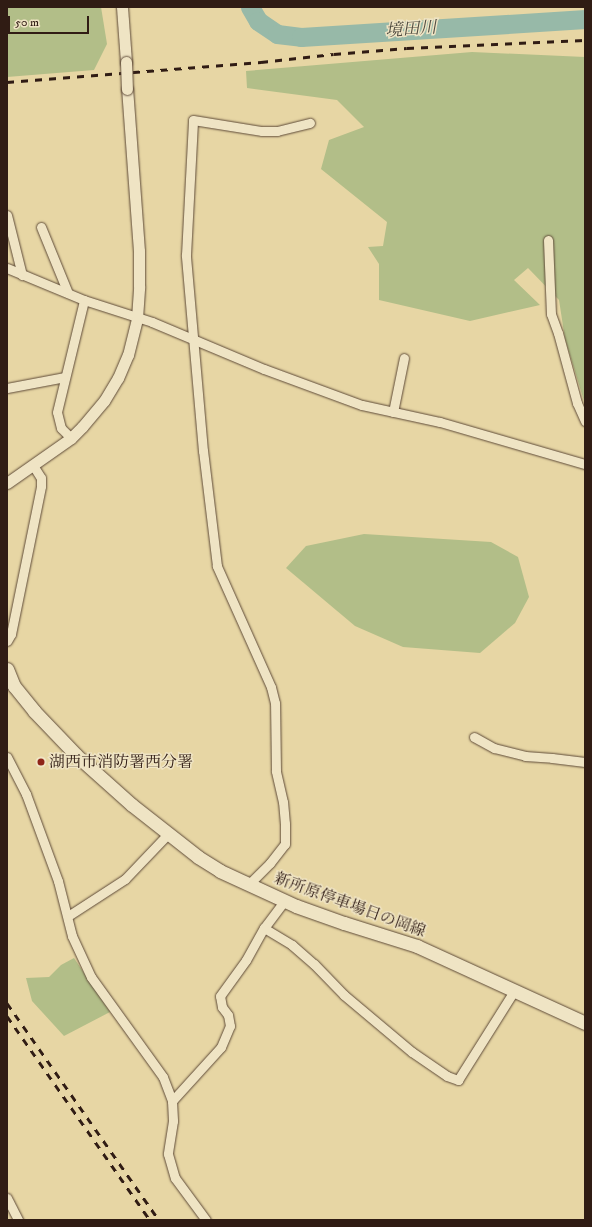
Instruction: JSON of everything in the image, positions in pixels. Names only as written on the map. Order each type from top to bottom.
[{"type":"main road","name":"新所原停車場日の岡線","points":[[7,669],[14,686],[34,712],[76,755],[132,805],[198,857],[220,871],[344,924],[417,946],[468,968],[514,991],[585,1023]]},
{"type":"street","points":[[8,481],[71,438],[104,401],[118,378],[128,355],[138,318],[138,251],[122,7]]},
{"type":"street","points":[[248,884],[270,863],[285,844],[286,824],[276,771],[275,703],[267,674],[248,638],[217,566],[203,451],[186,255],[193,120],[262,131],[277,131],[310,123]]},
{"type":"street","points":[[7,215],[22,275]]},
{"type":"street","points":[[41,227],[68,293]]},
{"type":"street","points":[[548,240],[550,314],[558,333],[577,403],[585,422]]},
{"type":"street","points":[[8,271],[22,275],[84,300],[152,322],[193,341],[302,384],[362,405],[440,422],[585,464]]},
{"type":"street","points":[[71,438],[62,428],[58,412],[84,300]]},
{"type":"street","points":[[393,412],[404,358]]},
{"type":"street","points":[[7,388],[65,377]]},
{"type":"street","points":[[7,641],[11,634],[41,486],[41,478],[33,465]]},
{"type":"street","points":[[474,737],[494,748],[525,756],[585,762]]},
{"type":"street","points":[[8,760],[26,794],[49,854],[68,916],[72,936],[91,976],[163,1077],[172,1101],[173,1121],[168,1154],[175,1178],[206,1220]]},
{"type":"street","points":[[68,916],[125,879],[168,834]]},
{"type":"street","points":[[172,1101],[221,1047],[230,1026],[228,1015],[222,1007],[220,996],[246,960],[264,928],[285,900]]},
{"type":"street","points":[[264,928],[292,945],[314,964],[344,995],[412,1052],[447,1076],[458,1080],[514,991]]},
{"type":"street","points":[[7,1198],[18,1220]]},
{"type":"green space","points":[[7,7],[101,7],[107,44],[94,70],[7,77]]},
{"type":"green space","points":[[472,52],[585,57],[585,404],[565,339],[559,300],[528,268],[514,280],[540,305],[470,321],[379,300],[379,264],[368,247],[383,246],[387,222],[321,169],[329,140],[364,127],[337,100],[247,88],[246,71]]},
{"type":"green space","points":[[364,534],[491,542],[518,557],[529,597],[515,623],[480,653],[403,647],[355,626],[286,568],[306,546]]},
{"type":"green space","points":[[74,958],[110,1012],[64,1036],[32,1001],[26,978],[49,977],[61,965]]},
{"type":"waterway","name":"境田川","points":[[250,7],[258,21],[277,34],[301,37],[585,19]]},
{"type":"railway","points":[[7,82],[261,62],[407,48],[585,40]]},
{"type":"railway","points":[[7,1003],[159,1220]]},
{"type":"railway","points":[[7,1016],[150,1220]]},
{"type":"place","name":"湖西市消防署西分署","points":[[41,762]]}]
